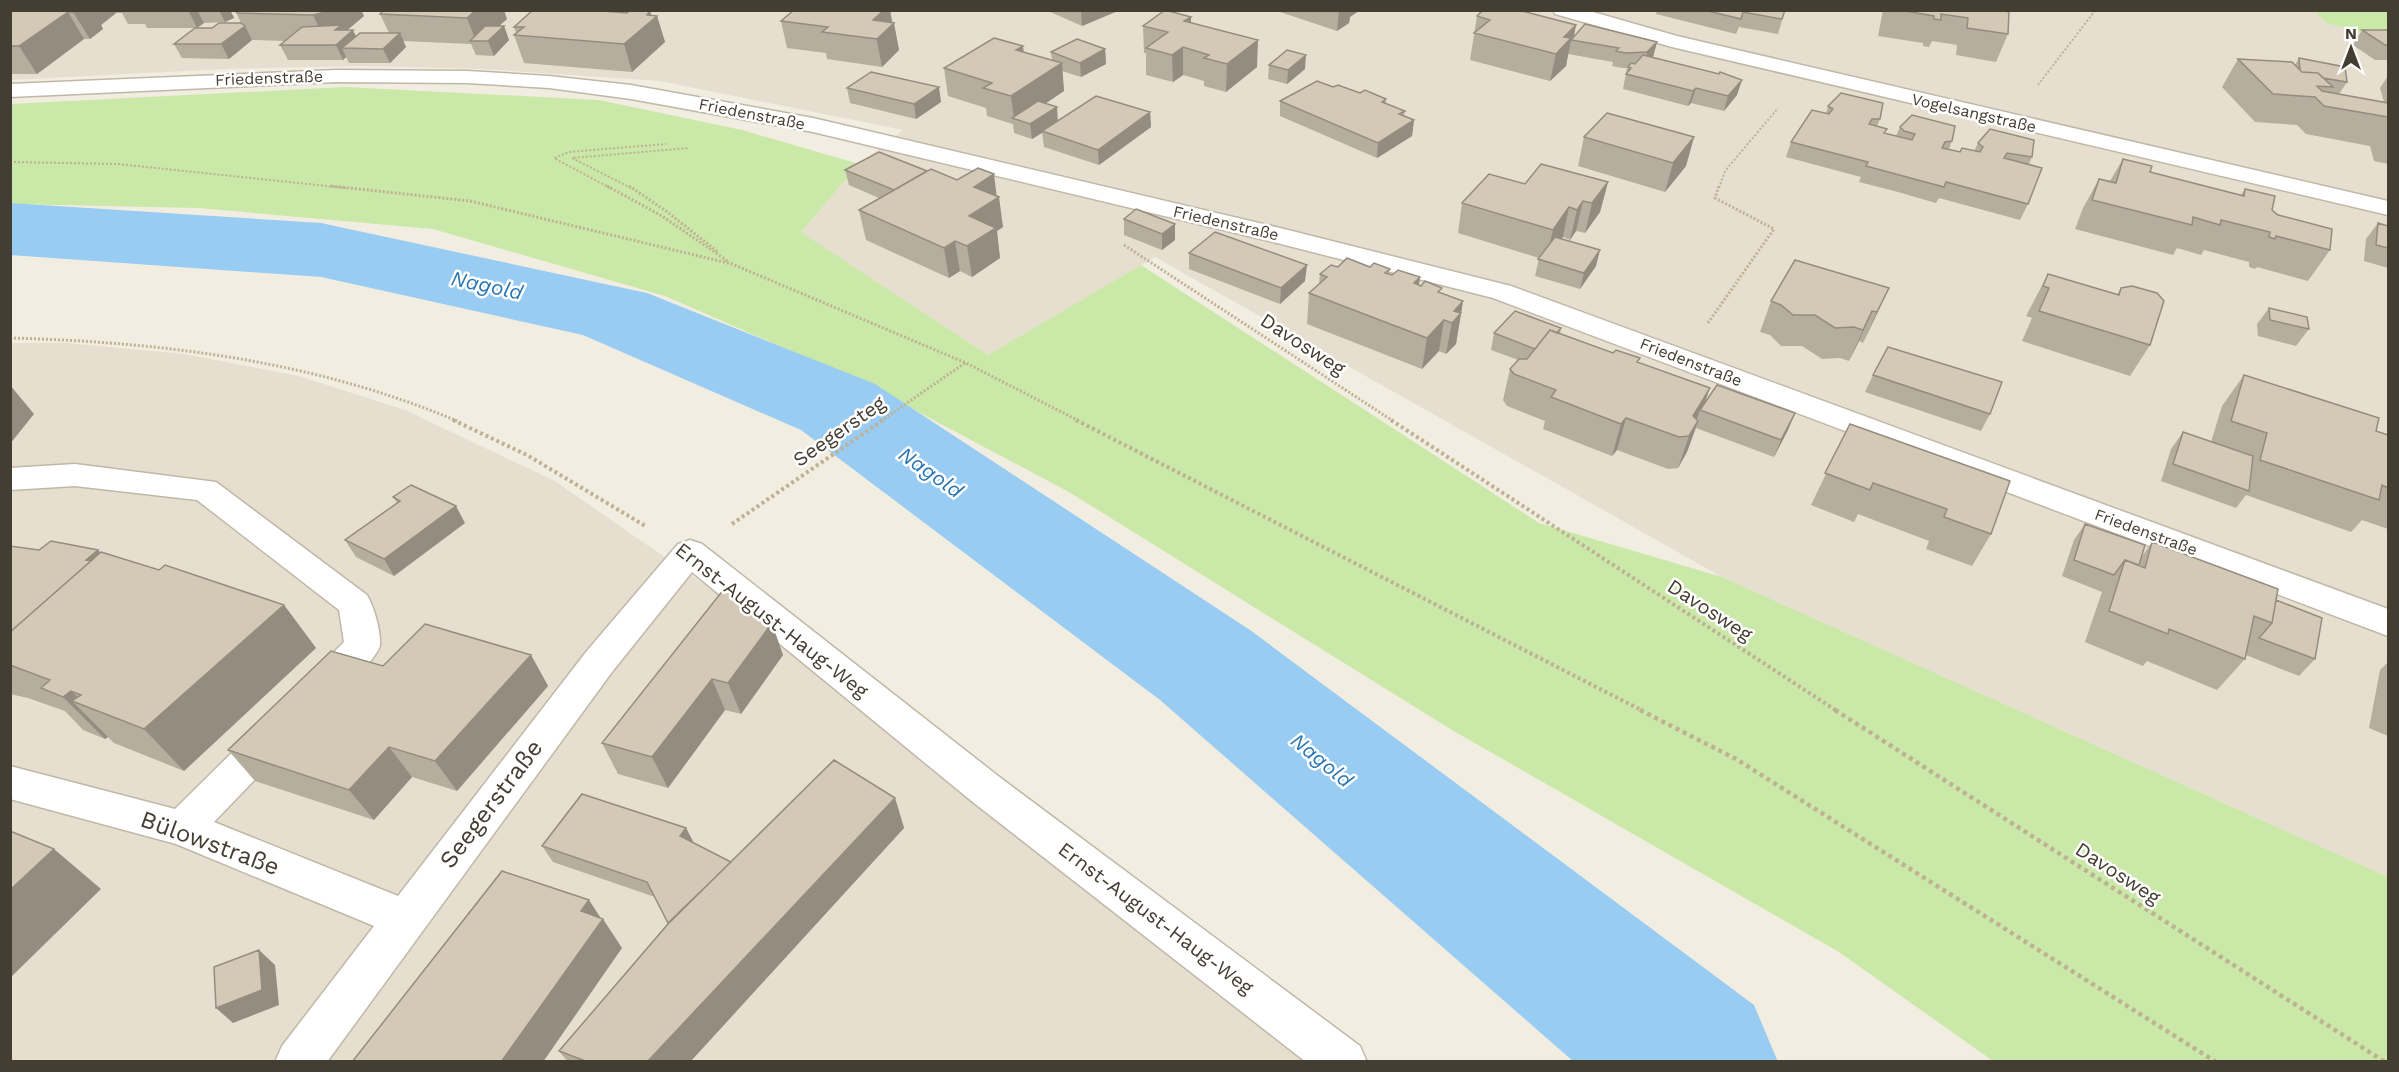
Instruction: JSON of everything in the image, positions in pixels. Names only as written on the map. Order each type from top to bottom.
[{"type":"street","name":"Vogelsangstraße","points":[[1562,10],[1672,41],[2011,122],[2388,208]]},
{"type":"street","name":"Friedenstraße","points":[[10,91],[324,76],[467,77],[549,82],[631,92],[813,125],[1280,236],[1502,292],[2388,623]]},
{"type":"street","points":[[10,479],[75,475],[206,490],[355,604],[362,646],[182,828]]},
{"type":"street","name":"Seegerstraße","points":[[298,1062],[404,918],[599,662],[690,552]]},
{"type":"street","name":"Ernst-August-Haug-Weg","points":[[690,552],[988,791],[1344,1062]]},
{"type":"street","name":"Bülowstraße","points":[[10,782],[182,828],[404,918]]},
{"type":"path","points":[[2011,122],[2094,12],[2092,10]]},
{"type":"path","points":[[1707,324],[1774,229],[1715,198],[1725,171],[1807,73]]},
{"type":"path","points":[[670,143],[569,152],[554,158],[662,216],[732,264]]},
{"type":"path","points":[[682,143],[693,143]]},
{"type":"path","points":[[695,148],[572,158],[596,168],[673,213],[732,264]]},
{"type":"path","points":[[10,162],[118,164],[470,201],[732,264],[966,363],[1736,759],[2216,1062]]},
{"type":"path","name":"Davosweg","points":[[1115,239],[1840,713],[2385,1062]]},
{"type":"path","name":"Ernst-August-Haug-Weg","points":[[10,338],[74,339],[198,351],[294,369],[352,385],[424,408],[485,433],[550,466],[627,516],[690,552]]},
{"type":"path","name":"Seegersteg","points":[[730,525],[966,363]]},
{"type":"shaded area","points":[[11,10],[2388,11],[2388,877],[1722,577],[1155,257],[988,355],[801,232],[859,164],[903,130],[660,81],[483,69],[362,66],[225,69],[11,80]]},
{"type":"shaded area","points":[[11,343],[68,343],[184,354],[299,376],[405,410],[555,481],[722,597],[1312,1062],[11,1062]]},
{"type":"green space","points":[[2315,11],[2388,11],[2388,39],[2326,23]]},
{"type":"green space","points":[[345,87],[599,100],[742,130],[859,164],[801,232],[988,355],[1141,265],[1539,523],[1722,577],[2388,877],[2388,1061],[1993,1061],[1839,952],[1452,730],[1069,492],[862,382],[665,296],[433,229],[199,208],[11,204],[11,104]]},
{"type":"building","points":[[10,10],[76,10],[68,12],[19,46],[10,46]]},
{"type":"building","points":[[326,10],[313,15],[238,13],[235,11]]},
{"type":"building","points":[[384,10],[476,10],[467,18],[380,14]]},
{"type":"building","points":[[533,10],[591,10],[627,13],[630,10],[637,10],[650,11],[647,15],[657,16],[624,44],[514,35],[524,27],[514,27]]},
{"type":"building","points":[[794,10],[884,10],[873,20],[894,23],[877,39],[822,32],[828,27],[781,21]]},
{"type":"building","points":[[1165,10],[1191,17],[1184,21],[1258,40],[1227,64],[1204,58],[1209,55],[1183,47],[1172,55],[1146,48],[1168,32],[1143,26]]},
{"type":"building","points":[[1483,10],[1518,10],[1576,25],[1564,37],[1571,38],[1556,54],[1474,33],[1490,20],[1477,16]]},
{"type":"building","points":[[1704,10],[1785,10],[1782,19],[1743,12],[1741,19]]},
{"type":"building","points":[[1899,10],[2000,10],[2009,12],[2008,34],[1967,28],[1968,18],[1941,14],[1941,20],[1934,19],[1934,16]]},
{"type":"building","points":[[219,23],[241,23],[245,26],[221,44],[174,44],[195,28],[212,28]]},
{"type":"building","points":[[1585,24],[1657,42],[1647,52],[1625,53],[1616,51],[1619,48],[1571,40]]},
{"type":"building","points":[[341,25],[335,30],[353,30],[336,45],[280,45],[302,27]]},
{"type":"building","points":[[485,26],[504,26],[488,41],[470,41]]},
{"type":"building","points":[[2362,30],[2388,30],[2388,45],[2385,45]]},
{"type":"building","points":[[360,33],[400,33],[383,49],[342,48]]},
{"type":"building","points":[[994,38],[1023,46],[1016,50],[1062,63],[1011,96],[983,88],[992,83],[944,68]]},
{"type":"building","points":[[1077,39],[1105,49],[1080,63],[1051,52]]},
{"type":"building","points":[[1287,50],[1306,55],[1288,70],[1269,65]]},
{"type":"building","points":[[1643,55],[1719,74],[1720,72],[1742,80],[1728,96],[1696,88],[1693,91],[1626,74],[1631,68],[1628,67],[1631,63],[1635,64]]},
{"type":"building","points":[[2299,58],[2345,67],[2347,82],[2323,78],[2318,73],[2302,72]]},
{"type":"building","points":[[2238,59],[2292,62],[2302,72],[2318,73],[2333,87],[2317,86],[2322,91],[2388,103],[2388,117],[2324,106],[2315,97],[2273,94]]},
{"type":"building","points":[[871,72],[939,87],[914,104],[847,88]]},
{"type":"building","points":[[1317,81],[1360,93],[1365,90],[1386,99],[1382,102],[1405,111],[1399,114],[1414,120],[1378,143],[1280,101]]},
{"type":"building","points":[[1841,93],[1883,103],[1880,119],[1872,119],[1869,124],[1887,129],[1884,133],[1912,140],[1915,134],[1904,131],[1900,127],[1912,115],[1955,126],[1952,141],[1945,142],[1942,148],[1960,152],[1962,148],[1980,152],[1983,147],[1978,143],[1990,129],[2034,140],[2032,157],[2007,153],[2004,158],[2042,168],[2028,204],[1946,182],[1944,187],[1866,166],[1868,162],[1791,142],[1812,110],[1829,114],[1833,109],[1828,106]]},
{"type":"building","points":[[1096,96],[1150,112],[1098,150],[1042,131]]},
{"type":"building","points":[[1038,101],[1057,107],[1030,124],[1012,118]]},
{"type":"building","points":[[1607,113],[1694,137],[1673,163],[1584,137]]},
{"type":"building","points":[[879,152],[927,171],[894,190],[845,170]]},
{"type":"building","points":[[2123,159],[2152,166],[2150,172],[2244,196],[2245,189],[2275,196],[2272,210],[2278,215],[2332,229],[2330,250],[2276,236],[2275,239],[2269,237],[2270,232],[2221,220],[2220,225],[2193,217],[2192,225],[2092,200],[2099,179],[2116,183]]},
{"type":"building","points":[[1541,164],[1608,182],[1592,203],[1583,201],[1577,210],[1569,207],[1553,230],[1462,203],[1489,174],[1525,184]]},
{"type":"building","points":[[978,168],[994,174],[974,187],[999,197],[969,216],[996,228],[967,246],[955,241],[944,248],[859,210],[931,169],[957,180]]},
{"type":"building","points":[[1136,209],[1175,224],[1162,234],[1124,219]]},
{"type":"building","points":[[2378,223],[2388,226],[2388,248],[2376,245]]},
{"type":"building","points":[[1215,232],[1307,265],[1281,288],[1189,253]]},
{"type":"building","points":[[1555,237],[1600,250],[1584,273],[1538,259]]},
{"type":"building","points":[[1347,258],[1370,267],[1374,263],[1390,269],[1385,273],[1392,275],[1398,270],[1420,277],[1414,283],[1421,286],[1425,281],[1442,288],[1438,292],[1463,301],[1454,311],[1461,313],[1452,323],[1444,320],[1427,338],[1309,293],[1327,277],[1320,274],[1331,265],[1338,267]]},
{"type":"building","points":[[1795,260],[1889,288],[1877,312],[1872,311],[1863,330],[1854,327],[1835,328],[1815,315],[1793,315],[1781,305],[1771,301]]},
{"type":"building","points":[[2048,274],[2119,295],[2121,288],[2132,286],[2157,293],[2164,301],[2150,345],[2039,311],[2049,288],[2043,286]]},
{"type":"building","points":[[2269,308],[2307,317],[2309,329],[2270,320]]},
{"type":"building","points":[[1515,311],[1561,328],[1557,333],[1550,330],[1535,349],[1494,333]]},
{"type":"building","points":[[1550,330],[1613,353],[1616,350],[1640,358],[1637,362],[1710,388],[1693,416],[1698,421],[1689,436],[1679,437],[1626,418],[1621,424],[1551,397],[1556,390],[1514,374],[1510,369],[1519,359],[1527,359]]},
{"type":"building","points":[[1888,347],[2002,382],[1990,414],[1873,375]]},
{"type":"building","points":[[2244,375],[2379,418],[2376,431],[2388,435],[2388,488],[2382,485],[2379,500],[2260,460],[2267,433],[2231,421]]},
{"type":"building","points":[[1717,385],[1795,413],[1781,440],[1700,410]]},
{"type":"building","points":[[1850,424],[2010,481],[1991,534],[1944,517],[1947,509],[1873,483],[1870,490],[1825,473]]},
{"type":"building","points":[[2183,432],[2253,456],[2249,491],[2173,464]]},
{"type":"building","points":[[411,485],[456,506],[384,559],[345,540],[400,501],[393,497]]},
{"type":"building","points":[[2085,524],[2145,545],[2139,565],[2125,560],[2114,575],[2074,560]]},
{"type":"building","points":[[51,541],[98,550],[86,560],[91,561],[10,632],[10,546],[39,550]]},
{"type":"building","points":[[2152,542],[2278,589],[2272,623],[2254,616],[2245,659],[2169,629],[2168,634],[2109,611],[2125,560],[2145,568]]},
{"type":"building","points":[[101,552],[159,570],[165,565],[284,605],[144,729],[72,701],[81,695],[71,691],[63,697],[41,688],[50,680],[10,665],[10,632]]},
{"type":"building","points":[[724,589],[772,623],[728,683],[712,679],[652,757],[602,743]]},
{"type":"building","points":[[2276,600],[2322,618],[2315,659],[2259,638],[2272,623]]},
{"type":"building","points":[[425,624],[531,655],[435,761],[389,747],[349,790],[228,750],[331,651],[383,666]]},
{"type":"building","points":[[834,760],[895,798],[647,1062],[588,1062],[559,1051],[668,924]]},
{"type":"building","points":[[582,794],[686,828],[680,836],[731,862],[668,923],[647,882],[542,846]]},
{"type":"building","points":[[10,831],[54,849],[10,890]]},
{"type":"building","points":[[502,871],[589,900],[581,911],[603,919],[501,1062],[352,1062]]},
{"type":"building","points":[[259,950],[262,990],[216,1008],[214,967]]},
{"type":"waterway","name":"Nagold","points":[[10,229],[321,250],[613,313],[838,407],[1205,665],[1697,1062]]}]
